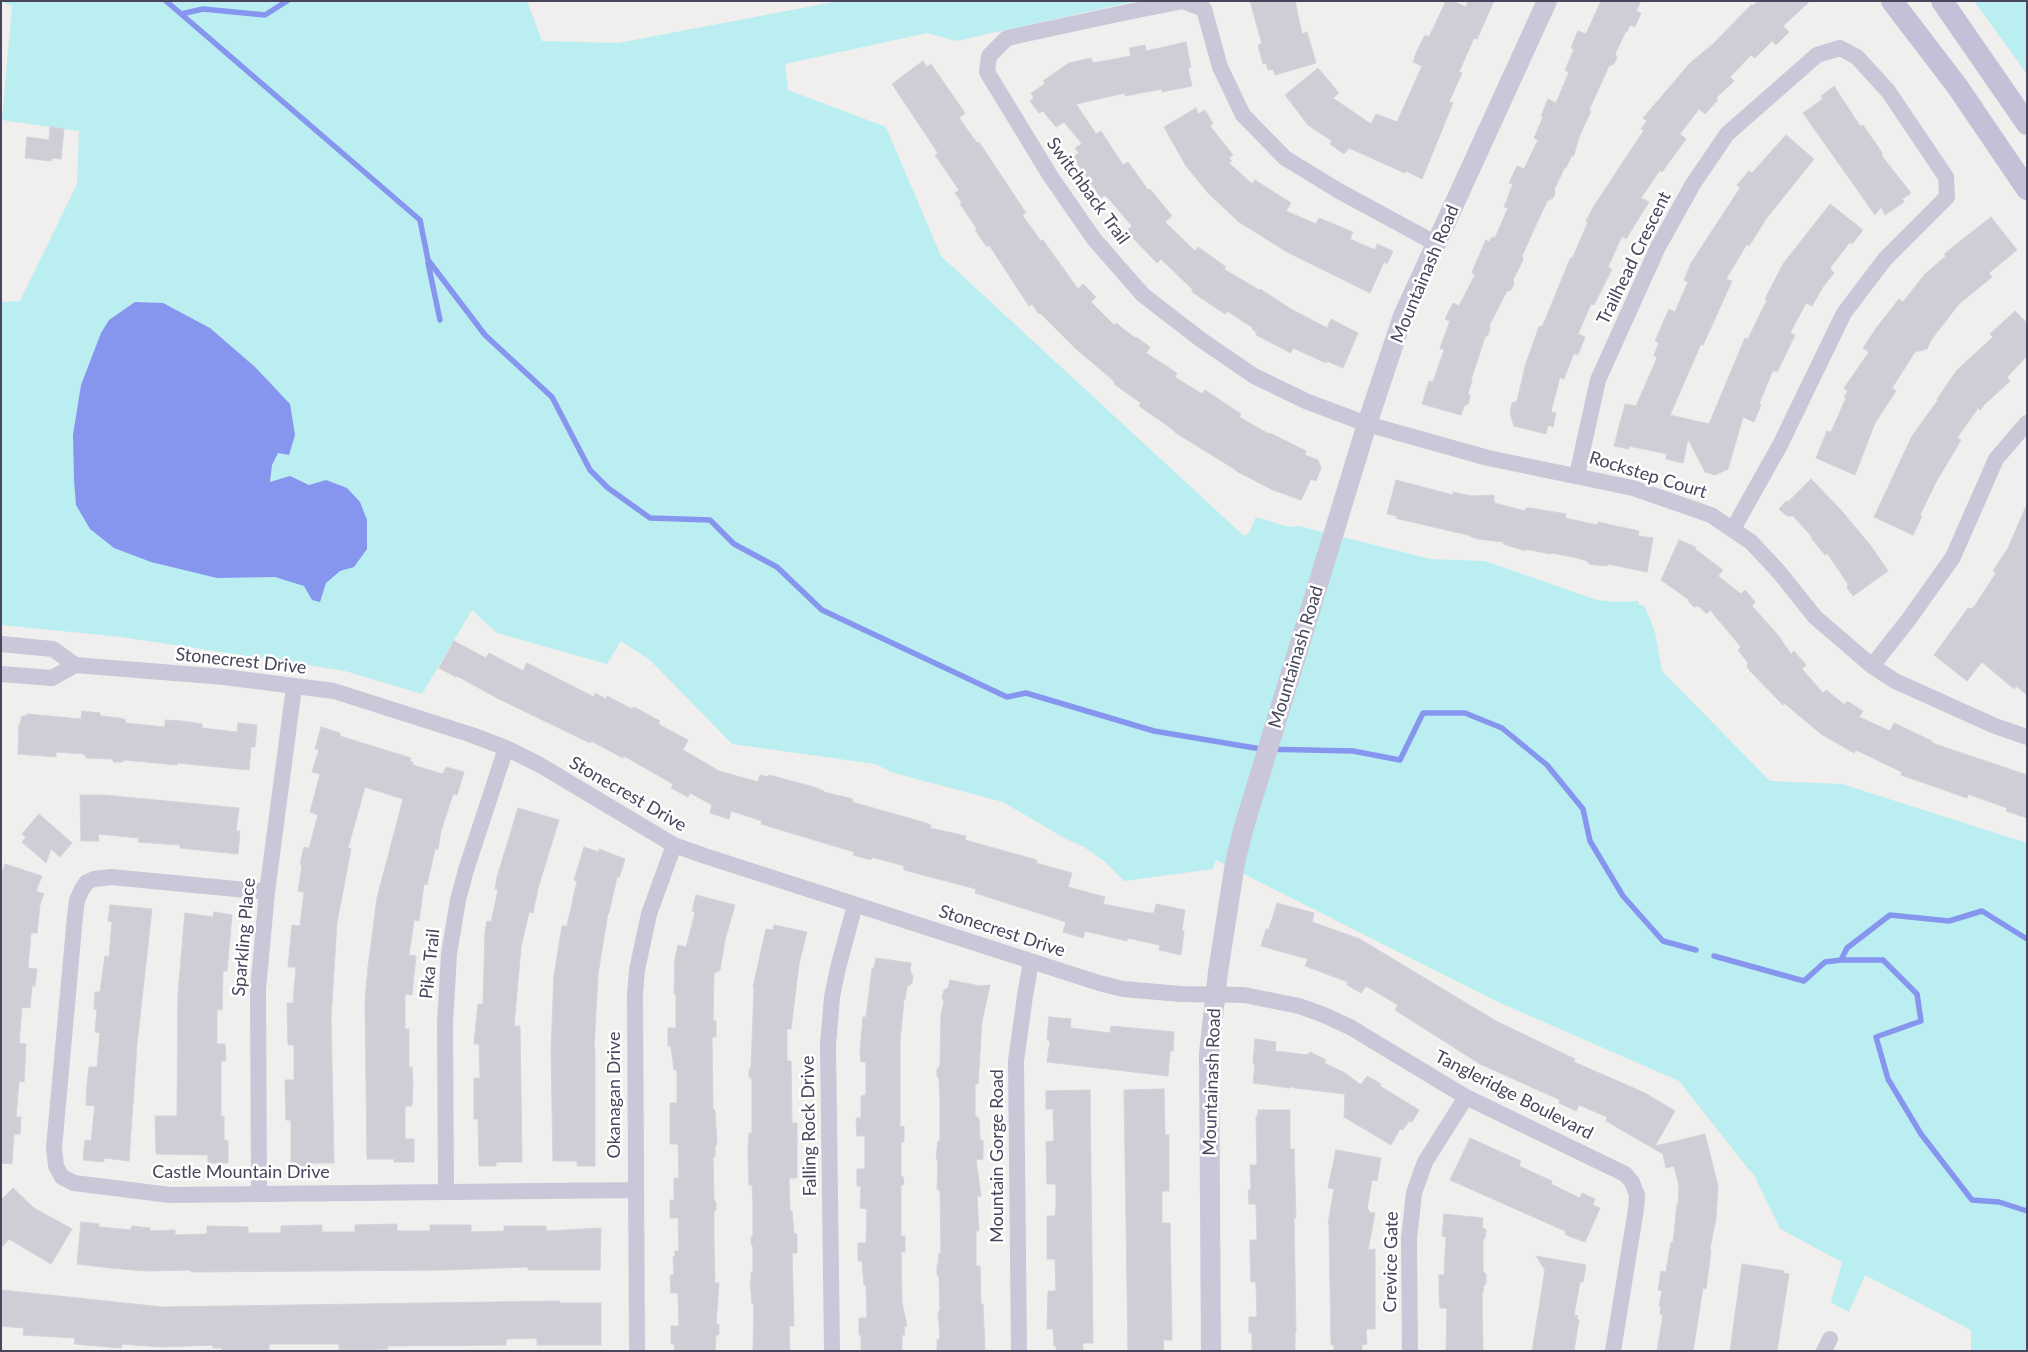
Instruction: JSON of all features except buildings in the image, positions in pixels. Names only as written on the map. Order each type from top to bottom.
[{"type":"main road","points":[[1892,1],[1957,86],[2027,189]]},
{"type":"main road","points":[[1942,1],[2027,124]]},
{"type":"street","name":"Switchback Trail","points":[[1367,424],[1308,402],[1254,376],[1200,339],[1143,294],[1094,239],[1051,177],[986,72],[989,56],[1007,38],[1183,1],[1204,9],[1220,67],[1243,115],[1284,158],[1339,191],[1435,243]]},
{"type":"street","name":"Mountainash Road","points":[[1211,1351],[1209,1078],[1211,1026],[1235,863],[1243,830],[1367,424],[1403,316],[1547,1]]},
{"type":"street","name":"Trailhead Crescent","points":[[1577,475],[1598,380],[1658,246],[1694,184],[1727,134],[1817,55],[1840,48],[1857,57],[1888,91],[1946,177],[1946,196],[1884,259],[1844,313],[1780,445],[1733,529]]},
{"type":"street","points":[[1872,666],[1909,619],[1953,556],[1996,459],[2027,423]]},
{"type":"street","name":"Rockstep Court","points":[[1367,424],[1488,458],[1633,488],[1711,515],[1757,548],[1815,617],[1872,666],[1895,681],[1995,726],[2027,737]]},
{"type":"street","points":[[1,644],[53,649],[75,665],[52,678],[1,674]]},
{"type":"street","name":"Stonecrest Drive","points":[[75,665],[224,677],[334,691],[472,734],[506,748],[540,765],[674,846],[1032,962],[1123,989],[1181,994],[1215,994]]},
{"type":"street","name":"Sparkling Place","points":[[259,1193],[258,989],[268,892],[294,687]]},
{"type":"street","name":"Pika Trail","points":[[446,1191],[445,1023],[449,954],[458,900],[466,870],[506,748]]},
{"type":"street","name":"Okanagan Drive","points":[[637,1351],[634,1190],[634,995],[637,970],[649,914],[674,846]]},
{"type":"street","name":"Castle Mountain Drive","points":[[268,892],[112,877],[94,879],[88,882],[82,889],[77,900],[75,916],[54,1148],[56,1166],[62,1177],[74,1183],[170,1195],[634,1190]]},
{"type":"street","name":"Falling Rock Drive","points":[[832,1351],[829,1031],[838,968],[855,904]]},
{"type":"street","name":"Mountain Gorge Road","points":[[1019,1351],[1016,1061],[1032,962]]},
{"type":"street","name":"Tangleridge Boulevard","points":[[1215,994],[1244,995],[1276,1001],[1299,1006],[1324,1015],[1350,1028],[1466,1097],[1625,1174],[1632,1182],[1637,1196],[1613,1351]]},
{"type":"street","name":"Crevice Gate","points":[[1410,1351],[1409,1238],[1414,1193],[1425,1162],[1466,1097]]},
{"type":"shaded area","points":[[3,1],[527,1],[542,41],[618,43],[839,1],[1136,1],[956,41],[927,33],[785,64],[788,90],[886,127],[941,256],[1244,536],[1249,533],[1256,517],[1289,527],[1299,526],[1430,559],[1485,561],[1597,600],[1617,602],[1638,601],[1639,605],[1644,605],[1655,632],[1662,671],[1770,781],[1842,784],[2027,843],[2027,1351],[1971,1351],[1971,1330],[1865,1275],[1849,1312],[1831,1303],[1842,1262],[1780,1229],[1753,1173],[1679,1081],[1498,1002],[1216,860],[1213,869],[1124,881],[1104,861],[1084,847],[1066,839],[1003,802],[894,773],[875,764],[732,744],[651,661],[621,641],[607,664],[497,633],[472,610],[422,694],[345,671],[121,637],[1,625],[1,302],[20,301],[77,184],[79,131],[2,120],[12,5],[6,4]]},
{"type":"shaded area","points":[[1974,1],[2027,1],[2027,74]]},
{"type":"water","points":[[135,302],[163,303],[210,328],[255,367],[290,404],[295,435],[289,455],[278,453],[272,465],[270,482],[290,476],[309,485],[326,480],[347,488],[360,502],[367,520],[367,549],[354,567],[340,571],[326,583],[320,602],[312,600],[304,586],[275,577],[217,578],[151,562],[114,548],[90,529],[76,505],[74,480],[73,435],[81,385],[101,333],[109,320]]},
{"type":"waterway","points":[[166,1],[420,220],[428,260],[485,335],[552,397],[590,470],[608,488],[650,518],[710,520],[734,544],[777,567],[822,610],[1007,697],[1026,693],[1154,731],[1261,749],[1353,751],[1400,760],[1423,713],[1465,713],[1502,728],[1547,765],[1583,809],[1590,841],[1623,896],[1663,941],[1696,950]]},
{"type":"waterway","points":[[181,14],[203,9],[265,15],[287,1]]},
{"type":"waterway","points":[[428,263],[440,320]]},
{"type":"waterway","points":[[1841,960],[1847,948],[1890,915],[1949,921],[1982,911],[2027,939]]},
{"type":"waterway","points":[[1714,956],[1804,981],[1825,962],[1883,960],[1917,994],[1921,1021],[1876,1037],[1888,1079],[1921,1134],[1972,1200],[1999,1202],[2027,1211]]}]
